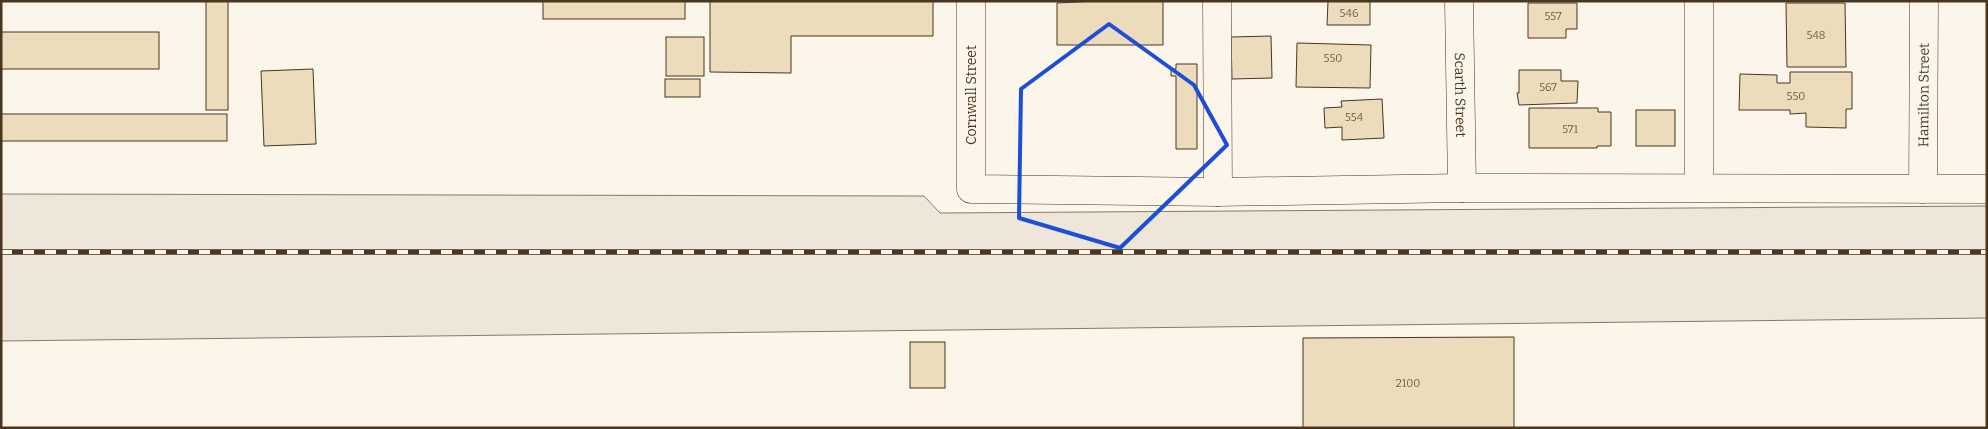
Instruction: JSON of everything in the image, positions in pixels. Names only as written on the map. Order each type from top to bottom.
[{"type":"street","name":"Cornwall Street","points":[[971,1],[971,190],[1218,192]]},
{"type":"street","points":[[1217,1],[1218,192],[1462,188],[1987,189]]},
{"type":"street","name":"Scarth Street","points":[[1459,1],[1462,188]]},
{"type":"street","points":[[1699,1],[1699,188]]},
{"type":"street","name":"Hamilton Street","points":[[1923,189],[1924,1]]},
{"type":"highlighted area","points":[[1109,24],[1194,85],[1227,145],[1120,248],[1019,218],[1021,89]]},
{"type":"shaded area","points":[[1,194],[924,196],[940,213],[1987,206],[1987,318],[1,341]]},
{"type":"building","points":[[206,1],[228,1],[228,110],[206,110]]},
{"type":"building","points":[[543,1],[685,1],[685,19],[543,19]]},
{"type":"building","points":[[710,1],[933,1],[933,36],[791,36],[791,73],[710,72]]},
{"type":"building","points":[[1163,1],[1163,45],[1057,45],[1057,3]]},
{"type":"building","points":[[1328,1],[1370,1],[1370,25],[1327,25]]},
{"type":"building","points":[[1528,3],[1577,3],[1577,29],[1566,29],[1566,38],[1528,38]]},
{"type":"building","points":[[1786,3],[1845,3],[1846,67],[1787,67]]},
{"type":"building","points":[[1,32],[159,32],[159,69],[1,69]]},
{"type":"building","points":[[1271,36],[1272,78],[1232,79],[1231,37]]},
{"type":"building","points":[[666,37],[704,37],[704,76],[666,76]]},
{"type":"building","points":[[1297,43],[1371,45],[1370,88],[1296,87]]},
{"type":"building","points":[[1176,64],[1197,64],[1197,149],[1176,149],[1176,76],[1171,76],[1171,69],[1176,69]]},
{"type":"building","points":[[313,69],[316,144],[264,146],[261,71]]},
{"type":"building","points":[[1519,70],[1561,70],[1561,81],[1578,81],[1577,103],[1519,105],[1517,93],[1519,93]]},
{"type":"building","points":[[1790,72],[1852,72],[1852,109],[1846,109],[1846,128],[1806,127],[1806,113],[1790,114],[1790,110],[1739,110],[1740,74],[1777,75],[1777,83],[1790,83]]},
{"type":"building","points":[[665,79],[700,79],[700,97],[665,97]]},
{"type":"building","points":[[1382,99],[1384,138],[1342,140],[1342,127],[1325,128],[1324,108],[1342,107],[1341,101]]},
{"type":"building","points":[[1529,108],[1598,108],[1598,112],[1611,112],[1611,146],[1597,146],[1597,148],[1529,148]]},
{"type":"building","points":[[1636,110],[1675,110],[1675,146],[1636,146]]},
{"type":"building","points":[[1,114],[227,114],[227,141],[1,141]]},
{"type":"building","points":[[1514,337],[1514,428],[1303,428],[1303,338]]},
{"type":"building","points":[[910,342],[945,342],[945,388],[910,388]]},
{"type":"railway","points":[[1,252],[1987,252]]}]
